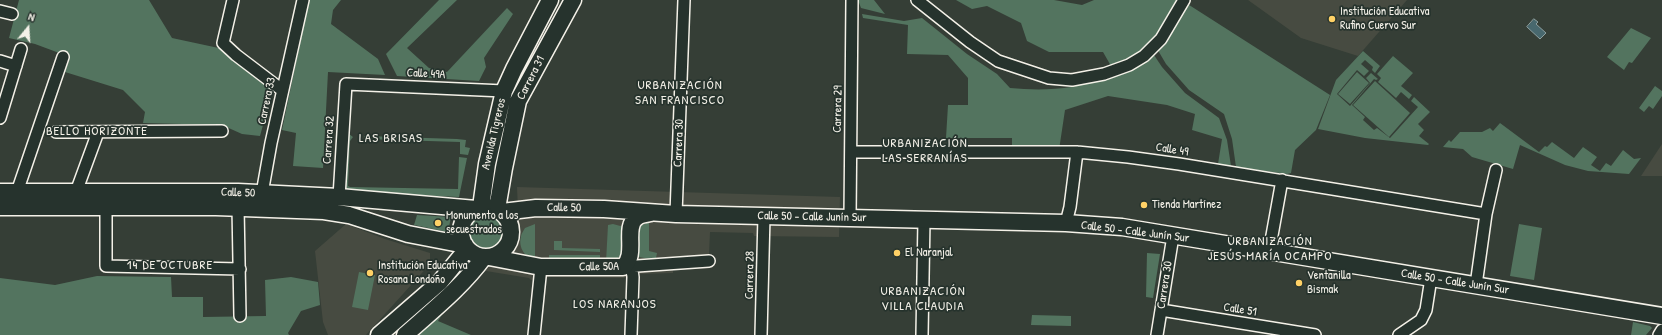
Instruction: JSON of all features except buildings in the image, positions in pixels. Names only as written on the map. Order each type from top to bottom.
[{"type":"main road","name":"Avenida Tigreros","points":[[478,208],[504,91],[550,0]]},
{"type":"main road","name":"Carrera 31","points":[[500,210],[518,101],[573,0]]},
{"type":"main road","name":"Calle 50","points":[[0,192],[76,192],[266,201],[478,208]]},
{"type":"main road","name":"Calle 50","points":[[0,206],[238,207],[266,201]]},
{"type":"main road","name":"Calle 50","points":[[329,202],[349,215],[408,234],[466,247]]},
{"type":"main road","points":[[486,206],[500,210],[509,220],[512,231],[508,246],[495,256],[487,257],[475,254],[466,247],[461,231],[463,222],[468,214],[478,208],[486,206]]},
{"type":"main road","name":"Calle 50","points":[[500,210],[536,208],[604,209],[626,211]]},
{"type":"main road","name":"Calle 50 - Calle Junín Sur","points":[[626,211],[676,214],[1066,223],[1122,227],[1662,316]]},
{"type":"main road","points":[[627,264],[634,218],[652,212]]},
{"type":"main road","points":[[440,241],[452,248],[456,256],[455,263]]},
{"type":"main road","points":[[379,335],[440,282],[466,247]]},
{"type":"main road","points":[[405,335],[455,291],[487,257]]},
{"type":"main road","name":"Calle 50A","points":[[487,257],[541,268],[627,264]]},
{"type":"street","points":[[233,0],[223,43],[236,55],[282,90]]},
{"type":"street","name":"Carrera 33","points":[[266,201],[282,90],[303,0]]},
{"type":"street","name":"Carrera 30","points":[[676,214],[684,0]]},
{"type":"street","name":"Carrera 29","points":[[850,218],[852,0]]},
{"type":"street","points":[[917,0],[970,42],[998,61],[1049,78],[1072,80],[1104,74],[1129,65],[1144,56],[1161,39],[1184,0]]},
{"type":"street","points":[[0,11],[12,14]]},
{"type":"street","points":[[1,114],[21,49]]},
{"type":"street","points":[[17,192],[63,57]]},
{"type":"street","points":[[0,62],[16,66]]},
{"type":"street","name":"Calle 49A","points":[[346,84],[504,91]]},
{"type":"street","name":"Carrera 32","points":[[329,202],[346,84]]},
{"type":"street","points":[[56,132],[222,131]]},
{"type":"street","points":[[76,192],[98,132]]},
{"type":"street","name":"Calle 49","points":[[851,152],[1077,152],[1128,157],[1282,180],[1486,214]]},
{"type":"street","points":[[1066,223],[1070,207],[1077,152]]},
{"type":"street","points":[[1476,285],[1486,214],[1496,170]]},
{"type":"street","points":[[1269,252],[1282,180]]},
{"type":"street","points":[[106,207],[106,266],[240,269]]},
{"type":"street","points":[[238,207],[240,316]]},
{"type":"street","name":"Carrera 28","points":[[762,335],[764,216]]},
{"type":"street","points":[[922,335],[924,220]]},
{"type":"street","name":"Carrera 30","points":[[1158,335],[1173,236]]},
{"type":"street","name":"Calle 50A","points":[[627,264],[709,261]]},
{"type":"street","points":[[627,264],[633,273],[631,335]]},
{"type":"street","points":[[534,335],[541,268]]},
{"type":"street","points":[[1399,335],[1421,320],[1426,310],[1431,278]]},
{"type":"street","name":"Calle 51","points":[[1161,310],[1315,335]]},
{"type":"street","points":[[1659,335],[1662,330]]},
{"type":"shaded area","name":"Institución Educativa Rufino Cuervo Sur","points":[[1248,0],[1407,0],[1358,56],[1301,38]]},
{"type":"shaded area","points":[[1662,144],[1662,176],[1641,176]]},
{"type":"shaded area","points":[[517,187],[840,197],[839,237],[754,236],[753,233],[710,232],[709,255],[713,256],[712,266],[673,269],[673,273],[641,274],[624,278],[550,277],[531,280],[529,278],[480,270],[510,255],[517,243],[519,233]]},
{"type":"shaded area","name":"Institución Educativa Rosana Londoño","points":[[346,224],[385,239],[430,253],[430,264],[366,335],[328,335],[323,322],[315,251]]},
{"type":"green space","points":[[19,0],[149,0],[172,38],[228,50],[273,88],[260,136],[242,134],[222,125],[143,123],[145,112],[123,90],[65,72],[70,57],[35,44],[9,38]]},
{"type":"green space","points":[[309,0],[341,0],[333,10],[331,24],[378,59],[385,75],[328,72],[323,168],[293,166],[296,133],[282,130]]},
{"type":"green space","points":[[439,0],[457,0],[407,48],[429,68],[447,72],[507,8],[513,14],[484,58],[486,67],[479,81],[397,76],[386,54]]},
{"type":"green space","points":[[858,0],[874,0],[885,14],[861,8]]},
{"type":"green space","points":[[956,0],[1054,0],[1082,5],[1094,0],[1180,0],[1159,35],[1146,50],[1129,61],[1111,66],[1103,52],[1049,52],[1027,41],[1021,23],[987,6],[972,9]]},
{"type":"green space","points":[[1186,3],[1330,95],[1316,130],[1295,150],[1291,173],[1287,174],[1236,167],[1232,139],[1224,114],[1189,90],[1166,64],[1156,47]]},
{"type":"green space","points":[[862,14],[904,21],[922,18],[967,54],[997,74],[1010,88],[1046,89],[1082,85],[1105,77],[1152,52],[1162,67],[1185,93],[1219,118],[1227,140],[1231,166],[1218,164],[1222,139],[1192,130],[1195,114],[1167,105],[1108,96],[1065,110],[1059,150],[1012,149],[1012,138],[946,138],[948,105],[968,105],[968,78],[948,55],[907,54],[908,25],[863,18]]},
{"type":"green space","points":[[1631,28],[1651,38],[1632,63],[1629,62],[1624,70],[1607,57]]},
{"type":"green space","points":[[1363,51],[1380,66],[1375,73],[1372,70],[1373,67],[1365,60],[1361,64],[1369,71],[1364,76],[1357,70],[1337,94],[1350,106],[1370,83],[1366,78],[1371,73],[1378,79],[1374,79],[1352,105],[1365,117],[1363,120],[1374,130],[1377,128],[1390,138],[1418,107],[1411,101],[1414,97],[1430,112],[1418,124],[1424,130],[1419,136],[1429,144],[1428,145],[1365,138],[1318,129],[1336,80]]},
{"type":"green space","points":[[1393,56],[1413,73],[1401,86],[1412,95],[1409,99],[1401,92],[1396,98],[1378,82],[1381,78],[1377,74]]},
{"type":"green space","points":[[1357,72],[1369,83],[1350,104],[1338,94]]},
{"type":"green space","points":[[1375,81],[1410,113],[1389,137],[1353,105]]},
{"type":"green space","points":[[1655,86],[1662,91],[1662,96],[1653,109],[1649,106],[1644,112],[1639,108]]},
{"type":"green space","points":[[1500,123],[1539,152],[1552,142],[1574,158],[1583,147],[1597,157],[1591,165],[1600,171],[1606,163],[1611,166],[1623,150],[1634,159],[1641,158],[1629,174],[1588,171],[1565,165],[1520,145],[1513,169],[1472,157],[1463,149],[1443,147],[1449,140],[1451,142],[1460,132],[1482,132],[1490,128],[1493,131]]},
{"type":"green space","points":[[349,134],[353,137],[350,141],[348,186],[458,189],[459,157],[467,158],[459,197],[350,192],[345,189]]},
{"type":"green space","points":[[364,136],[466,140],[465,147],[470,148],[468,155],[460,154],[460,142],[364,139]]},
{"type":"green space","points":[[417,215],[451,217],[448,232],[414,225]]},
{"type":"green space","points":[[483,215],[489,215],[493,216],[500,222],[503,232],[502,239],[496,246],[489,249],[483,249],[479,248],[472,242],[469,235],[469,229],[470,225],[476,218]]},
{"type":"green space","points":[[649,222],[649,251],[657,253],[656,258],[650,259],[639,257],[637,251],[640,227]]},
{"type":"green space","points":[[535,224],[535,260],[528,257],[523,252],[520,241],[521,235],[525,228]]},
{"type":"green space","points":[[613,224],[624,227],[624,245],[621,255],[618,258],[613,261],[606,262],[608,225]]},
{"type":"green space","points":[[1519,224],[1542,228],[1534,280],[1510,276]]},
{"type":"green space","points":[[554,241],[562,241],[562,248],[600,249],[600,252],[554,250]]},
{"type":"green space","points":[[1147,253],[1160,254],[1153,298],[1146,297]]},
{"type":"green space","points":[[549,255],[600,255],[600,260],[549,261]]},
{"type":"green space","points":[[359,272],[375,275],[368,310],[352,307]]},
{"type":"green space","points":[[97,276],[171,277],[172,297],[203,297],[203,317],[266,316],[265,280],[291,277],[318,282],[320,305],[301,311],[288,333],[289,335],[0,335],[0,278],[55,285]]},
{"type":"green space","points":[[446,308],[438,321],[471,335],[416,335]]},
{"type":"green space","points":[[1032,315],[1071,316],[1071,326],[1031,325]]},
{"type":"green space","points":[[1633,322],[1650,326],[1652,328],[1646,335],[1631,335]]},
{"type":"water","points":[[1534,19],[1538,22],[1536,24],[1546,33],[1540,39],[1527,27]]},
{"type":"place","name":"Institución Educativa Rufino Cuervo Sur","points":[[1332,19]]},
{"type":"place","name":"Tienda Martínez","points":[[1144,205]]},
{"type":"place","name":"Monumento a los secuestrados","points":[[438,223]]},
{"type":"place","name":"El Naranjal","points":[[897,253]]},
{"type":"place","name":"Institución Educativa Rosana Londoño","points":[[370,273]]},
{"type":"place","name":"Ventanilla Bismak","points":[[1299,283]]},
{"type":"district","name":"URBANIZACIÓN SAN FRANCISCO","points":[[680,94]]},
{"type":"district","name":"BELLO HORIZONTE","points":[[97,132]]},
{"type":"district","name":"LAS BRISAS","points":[[391,139]]},
{"type":"district","name":"URBANIZACIÓN LAS SERRANÍAS","points":[[925,152]]},
{"type":"district","name":"URBANIZACIÓN JESÚS MARÍA OCAMPO","points":[[1270,250]]},
{"type":"district","name":"14 DE OCTUBRE","points":[[170,266]]},
{"type":"district","name":"URBANIZACIÓN VILLA CLAUDIA","points":[[923,300]]},
{"type":"district","name":"LOS NARANJOS","points":[[615,305]]}]
